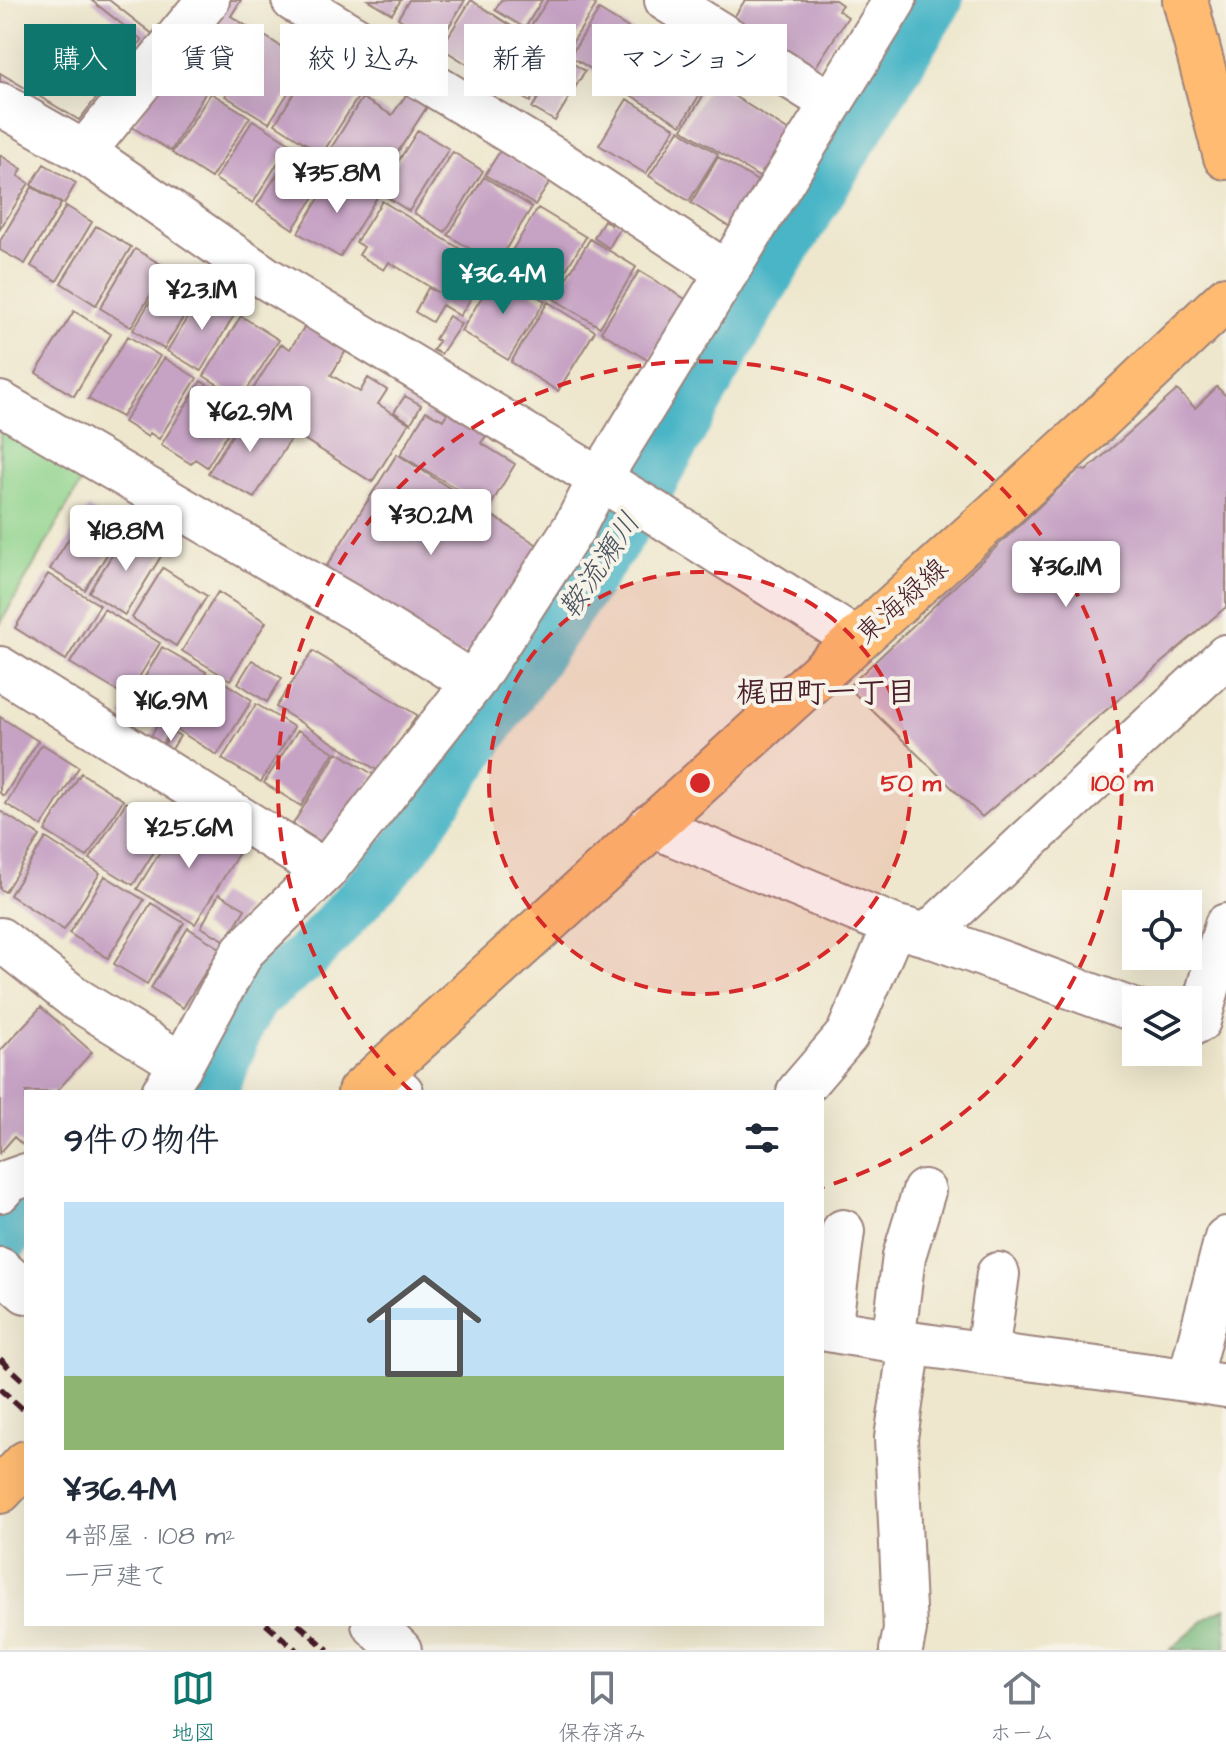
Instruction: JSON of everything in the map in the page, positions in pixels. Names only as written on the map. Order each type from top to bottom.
[{"type":"main road","points":[[1185,0],[1226,157]]},
{"type":"main road","name":"東海緑線","points":[[381,1086],[650,825],[857,640],[1226,299]]},
{"type":"main road","points":[[0,1491],[24,1465]]},
{"type":"street","points":[[84,152],[208,0]]},
{"type":"street","points":[[293,0],[553,158],[726,272]]},
{"type":"street","points":[[666,0],[830,102]]},
{"type":"street","points":[[0,939],[173,1078],[243,951],[325,871],[473,683],[575,526],[623,493],[726,272],[895,0]]},
{"type":"street","points":[[0,104],[84,152],[266,278],[623,493],[857,640]]},
{"type":"street","points":[[0,403],[355,609],[473,683]]},
{"type":"street","points":[[800,1090],[847,1035],[911,930],[1226,656]]},
{"type":"street","points":[[0,668],[325,871]]},
{"type":"street","points":[[650,825],[911,930],[1122,1006]]},
{"type":"street","points":[[1202,1011],[1224,939]]},
{"type":"street","points":[[0,1191],[9,1181],[24,1176]]},
{"type":"street","points":[[901,1650],[905,1630],[896,1438],[904,1256],[924,1191]]},
{"type":"street","points":[[843,1231],[826,1330],[901,1343],[1207,1383],[1217,1225]]},
{"type":"street","points":[[987,1353],[998,1274]]},
{"type":"street","points":[[375,1626],[400,1650]]},
{"type":"green space","points":[[0,420],[88,470],[0,624]]},
{"type":"green space","points":[[1226,1608],[1226,1650],[1170,1650],[1212,1614]]},
{"type":"building","points":[[91,0],[109,0],[152,34],[152,40],[136,60],[136,48],[142,40],[136,35],[136,24],[122,24]]},
{"type":"building","points":[[222,0],[241,0],[231,16],[243,24],[206,24]]},
{"type":"building","points":[[368,0],[401,0],[392,14]]},
{"type":"building","points":[[409,0],[465,0],[448,28],[448,24],[408,24],[398,18]]},
{"type":"building","points":[[471,0],[508,24],[464,24],[464,62],[448,52],[448,37]]},
{"type":"building","points":[[501,0],[542,0],[527,24],[518,24],[495,10]]},
{"type":"building","points":[[548,0],[587,0],[596,5],[576,37],[576,24],[532,24]]},
{"type":"building","points":[[745,0],[835,0],[842,5],[838,10],[848,17],[811,74],[787,58],[787,24],[731,22]]},
{"type":"building","points":[[599,10],[622,24],[592,24],[592,70],[576,60],[576,46]]},
{"type":"building","points":[[264,36],[280,46],[280,96],[286,96],[269,123],[225,96],[264,96]]},
{"type":"building","points":[[576,65],[585,71],[576,86]]},
{"type":"building","points":[[0,73],[24,87],[24,96],[0,81]]},
{"type":"building","points":[[152,95],[203,96],[171,151],[132,127]]},
{"type":"building","points":[[25,96],[39,96],[79,120],[98,96],[108,96],[87,122],[72,125]]},
{"type":"building","points":[[209,96],[216,96],[250,117],[211,178],[172,153]]},
{"type":"building","points":[[292,96],[358,97],[322,154],[275,124]]},
{"type":"building","points":[[405,96],[422,96],[430,102],[374,189],[325,158],[362,98],[392,115]]},
{"type":"building","points":[[520,96],[534,96],[530,102]]},
{"type":"building","points":[[539,96],[570,96],[555,121],[532,108]]},
{"type":"building","points":[[632,96],[699,96],[681,125]]},
{"type":"building","points":[[703,96],[734,96],[789,131],[759,177],[682,129]]},
{"type":"building","points":[[627,99],[675,128],[646,174],[599,145]]},
{"type":"building","points":[[253,120],[290,143],[253,203],[215,179]]},
{"type":"building","points":[[418,130],[449,149],[409,211],[379,192]]},
{"type":"building","points":[[679,130],[718,154],[689,201],[649,176]]},
{"type":"building","points":[[296,146],[332,169],[293,229],[257,205]]},
{"type":"building","points":[[500,151],[550,182],[535,205],[485,175]]},
{"type":"building","points":[[453,152],[483,171],[445,232],[414,213]]},
{"type":"building","points":[[0,155],[22,169],[18,176],[29,183],[0,229]]},
{"type":"building","points":[[718,157],[759,182],[732,228],[691,203]]},
{"type":"building","points":[[44,164],[76,183],[64,204],[31,185]]},
{"type":"building","points":[[335,172],[377,197],[340,257],[298,233]]},
{"type":"building","points":[[484,177],[532,207],[496,265],[448,235]]},
{"type":"building","points":[[32,187],[61,204],[25,264],[0,250],[0,241]]},
{"type":"building","points":[[382,201],[490,267],[460,316],[442,305],[432,322],[415,312],[428,288],[438,292],[389,262],[384,270],[359,255],[364,247],[356,242]]},
{"type":"building","points":[[66,206],[92,222],[57,281],[31,266]]},
{"type":"building","points":[[538,208],[586,237],[550,296],[502,267]]},
{"type":"building","points":[[604,220],[611,225],[614,220],[622,225],[609,248],[594,238]]},
{"type":"building","points":[[96,226],[131,247],[96,305],[61,283]]},
{"type":"building","points":[[590,239],[636,267],[600,327],[554,299]]},
{"type":"building","points":[[135,249],[167,268],[131,327],[100,308]]},
{"type":"building","points":[[169,270],[201,288],[164,349],[133,330]]},
{"type":"building","points":[[639,271],[687,300],[649,361],[601,332]]},
{"type":"building","points":[[497,272],[545,301],[508,360],[461,331]]},
{"type":"building","points":[[203,292],[236,312],[201,371],[167,351]]},
{"type":"building","points":[[548,302],[595,331],[558,391],[511,362]]},
{"type":"building","points":[[74,311],[111,334],[74,396],[36,373]]},
{"type":"building","points":[[241,316],[279,340],[241,399],[204,376]]},
{"type":"building","points":[[449,316],[461,324],[441,354],[433,350],[439,341],[435,339]]},
{"type":"building","points":[[307,323],[347,349],[331,375],[360,392],[368,378],[387,390],[378,404],[409,423],[372,482],[245,402],[281,344],[290,349]]},
{"type":"building","points":[[128,336],[160,356],[122,417],[88,399]]},
{"type":"building","points":[[164,358],[197,378],[159,439],[150,433],[148,437],[124,422]]},
{"type":"building","points":[[201,381],[244,407],[207,467],[195,459],[191,464],[161,445]]},
{"type":"building","points":[[1217,387],[1226,396],[1226,607],[982,817],[848,687],[1079,469],[1086,471],[1177,390],[1195,408]]},
{"type":"building","points":[[405,396],[421,405],[411,423],[394,412]]},
{"type":"building","points":[[248,410],[292,437],[254,498],[208,473]]},
{"type":"building","points":[[449,410],[488,433],[481,443],[515,464],[489,508],[400,455],[426,411],[443,420]]},
{"type":"building","points":[[397,454],[539,546],[471,651],[458,655],[323,572]]},
{"type":"building","points":[[88,508],[122,530],[85,590],[50,569]]},
{"type":"building","points":[[127,531],[163,553],[125,615],[89,592]]},
{"type":"building","points":[[163,568],[207,596],[176,646],[132,618]]},
{"type":"building","points":[[48,574],[100,605],[66,660],[15,628]]},
{"type":"building","points":[[218,592],[266,622],[230,680],[182,651]]},
{"type":"building","points":[[104,609],[160,643],[127,697],[70,663]]},
{"type":"building","points":[[162,647],[206,672],[174,729],[130,703]]},
{"type":"building","points":[[313,651],[417,715],[380,772],[276,707]]},
{"type":"building","points":[[252,660],[282,678],[267,702],[238,683]]},
{"type":"building","points":[[211,674],[252,700],[217,755],[176,729]]},
{"type":"building","points":[[256,704],[294,727],[261,782],[222,759]]},
{"type":"building","points":[[129,705],[139,711],[131,722],[121,716]]},
{"type":"building","points":[[0,717],[38,741],[4,796],[0,793]]},
{"type":"building","points":[[159,722],[171,729],[162,745],[150,738]]},
{"type":"building","points":[[298,730],[334,752],[301,806],[264,783]]},
{"type":"building","points":[[172,731],[180,736],[169,754],[161,750]]},
{"type":"building","points":[[42,744],[79,767],[42,826],[6,804]]},
{"type":"building","points":[[337,752],[374,775],[329,847],[293,824]]},
{"type":"building","points":[[81,773],[123,800],[87,857],[45,831]]},
{"type":"building","points":[[126,802],[169,828],[133,885],[90,859]]},
{"type":"building","points":[[0,811],[40,836],[5,892],[0,889]]},
{"type":"building","points":[[183,815],[240,851],[195,924],[137,889]]},
{"type":"building","points":[[46,838],[100,873],[64,930],[10,895]]},
{"type":"building","points":[[105,876],[144,900],[108,958],[69,933]]},
{"type":"building","points":[[219,894],[245,909],[226,941],[201,927]]},
{"type":"building","points":[[151,903],[184,923],[147,984],[114,964]]},
{"type":"building","points":[[188,928],[220,948],[183,1008],[151,988]]},
{"type":"building","points":[[41,1007],[92,1052],[58,1090],[24,1090],[24,1146],[14,1137],[0,1153],[0,1051]]},
{"type":"waterway","name":"鞍流瀬川","points":[[214,1090],[240,1023],[256,996],[308,955],[403,851],[636,511],[751,305],[938,0]]},
{"type":"waterway","name":"鞍流瀬川","points":[[0,1245],[13,1228],[24,1221]]},
{"type":"railway","points":[[0,1359],[24,1381]]},
{"type":"railway","points":[[0,1389],[24,1410]]},
{"type":"railway","points":[[268,1626],[296,1650]]},
{"type":"railway","points":[[300,1626],[328,1650]]},
{"type":"district","name":"梶田町一丁目","points":[[826,692]]}]
